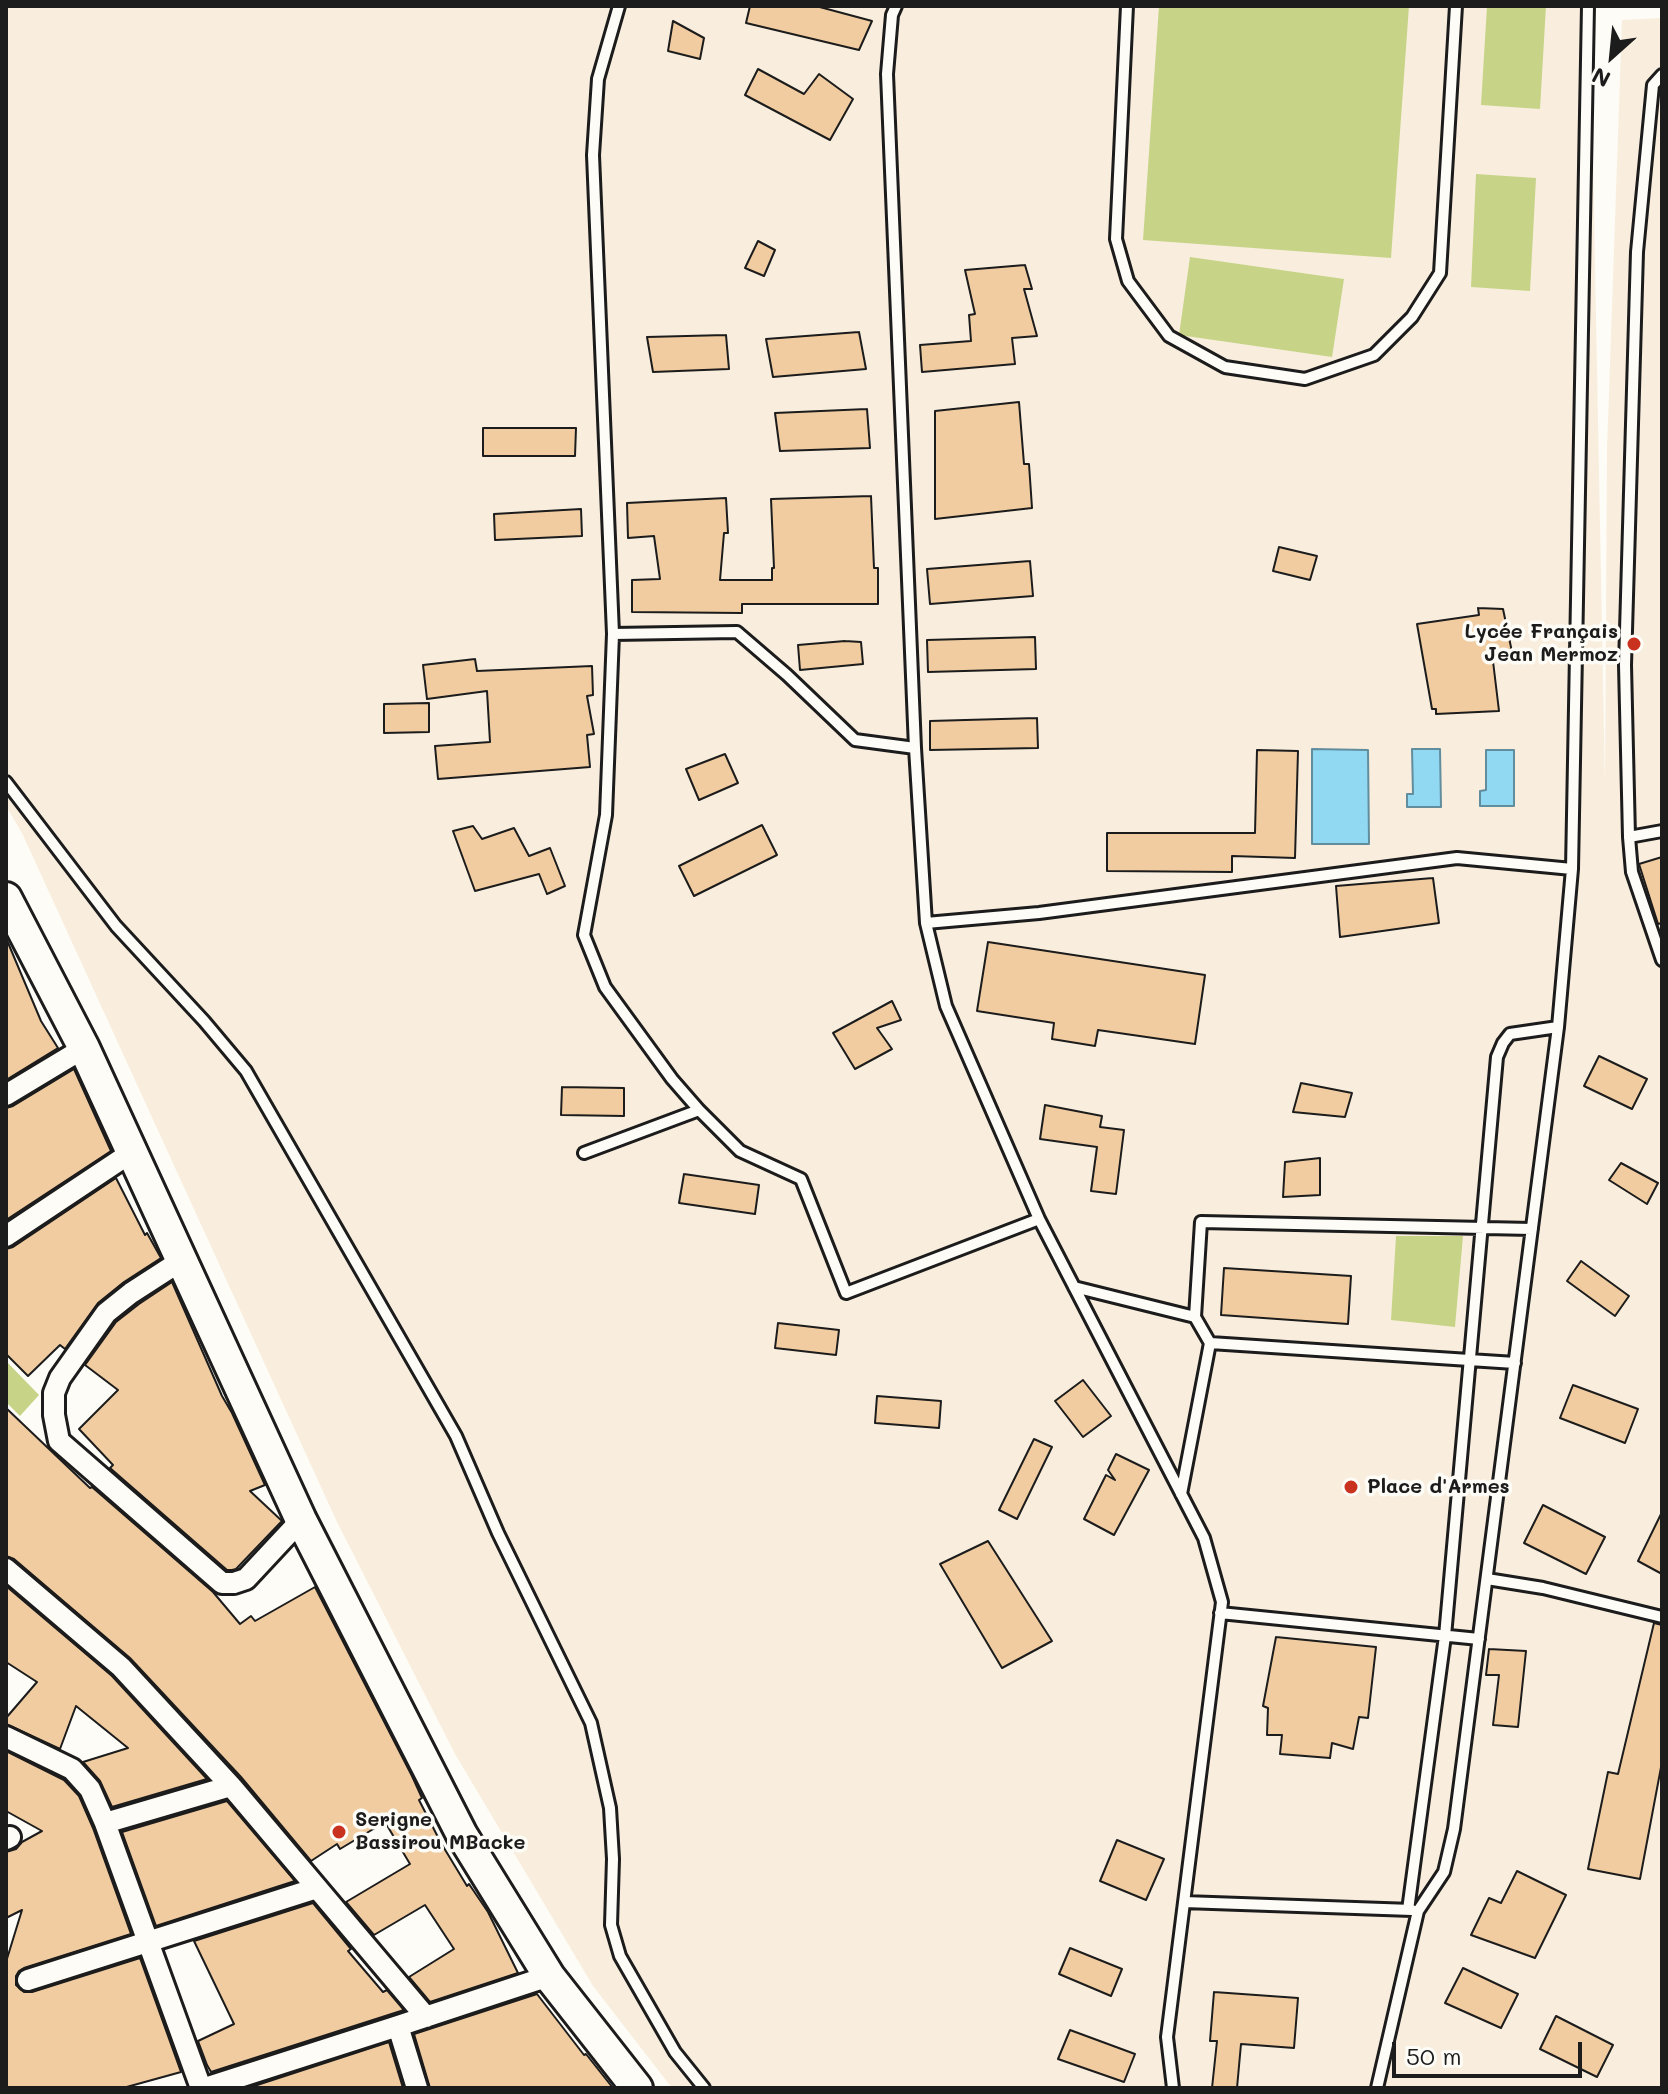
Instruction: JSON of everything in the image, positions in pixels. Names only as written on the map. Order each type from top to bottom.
[{"type":"street","points":[[6,898],[84,1048],[301,1520],[462,1835],[549,1976],[637,2088]]},
{"type":"street","points":[[6,1095],[84,1048]]},
{"type":"street","points":[[6,1236],[132,1152]]},
{"type":"street","points":[[182,1260],[106,1313],[60,1378],[54,1393],[59,1441],[222,1583],[246,1579],[301,1520]]},
{"type":"street","points":[[6,1569],[121,1667],[231,1786],[426,2017]]},
{"type":"street","points":[[6,1737],[72,1769],[90,1789],[147,1942],[210,2087],[549,1976]]},
{"type":"street","points":[[105,1823],[231,1786]]},
{"type":"street","points":[[28,1980],[317,1888]]},
{"type":"street","points":[[398,2026],[417,2088]]},
{"type":"lane","points":[[619,6],[598,79],[593,155],[613,634],[606,815],[584,935],[605,987],[672,1079],[699,1110],[740,1151],[801,1179],[846,1293],[1039,1219]]},
{"type":"lane","points":[[896,6],[892,15],[887,74],[915,748],[926,923],[946,1006],[1039,1219],[1204,1538],[1222,1602],[1167,2037],[1173,2088]]},
{"type":"lane","points":[[1127,6],[1116,239],[1128,281],[1169,336],[1225,367],[1305,379],[1374,355],[1412,317],[1440,273],[1456,6]]},
{"type":"lane","points":[[1413,1910],[1444,1872],[1454,1829],[1558,1027],[1572,869],[1588,6]]},
{"type":"lane","points":[[1662,75],[1653,85],[1637,252],[1625,665],[1632,872],[1662,960]]},
{"type":"lane","points":[[613,634],[737,632],[855,740],[915,748]]},
{"type":"lane","points":[[6,782],[116,926],[246,1071],[456,1436],[498,1533],[591,1723],[610,1808],[613,1859],[611,1925],[620,1956],[675,2052],[704,2088]]},
{"type":"lane","points":[[1629,837],[1662,831]]},
{"type":"lane","points":[[926,923],[1039,913],[1457,858],[1572,869]]},
{"type":"lane","points":[[1377,2088],[1413,1910],[1445,1636],[1497,1057],[1510,1034],[1558,1027]]},
{"type":"lane","points":[[584,1153],[699,1110]]},
{"type":"lane","points":[[1181,1494],[1210,1343],[1195,1317],[1201,1222],[1532,1229]]},
{"type":"lane","points":[[1074,1287],[1195,1317]]},
{"type":"lane","points":[[1210,1343],[1515,1363]]},
{"type":"lane","points":[[1487,1579],[1543,1588],[1662,1617]]},
{"type":"lane","points":[[1220,1613],[1479,1639]]},
{"type":"lane","points":[[1184,1902],[1413,1910]]},
{"type":"shaded area","points":[[6,6],[1590,6],[1605,784],[1607,449],[1622,20],[1662,18],[1662,2088],[672,2088],[593,1986],[455,1754],[337,1522],[22,833],[6,806]]},
{"type":"green space","points":[[1159,6],[1409,6],[1391,258],[1143,240]]},
{"type":"green space","points":[[1487,6],[1546,6],[1540,109],[1481,105]]},
{"type":"green space","points":[[1476,174],[1536,178],[1530,291],[1471,287]]},
{"type":"green space","points":[[1190,257],[1344,279],[1332,357],[1179,335]]},
{"type":"green space","points":[[1396,1236],[1463,1236],[1455,1327],[1391,1320]]},
{"type":"green space","points":[[6,1361],[39,1395],[20,1416],[6,1402]]},
{"type":"water","points":[[1312,749],[1368,750],[1369,844],[1312,844]]},
{"type":"water","points":[[1412,749],[1440,749],[1441,807],[1407,807],[1407,794],[1413,794]]},
{"type":"water","points":[[1486,750],[1514,750],[1514,806],[1480,806],[1480,791],[1486,790]]},
{"type":"building","points":[[750,6],[816,6],[872,21],[859,50],[746,23]]},
{"type":"building","points":[[673,21],[704,38],[700,59],[668,51]]},
{"type":"building","points":[[758,69],[804,94],[819,74],[853,99],[830,140],[745,95]]},
{"type":"building","points":[[758,241],[775,250],[764,276],[745,268]]},
{"type":"building","points":[[1025,265],[1032,289],[1024,289],[1037,336],[1012,338],[1015,364],[922,372],[920,345],[971,341],[969,315],[975,314],[965,270]]},
{"type":"building","points":[[859,332],[866,369],[773,377],[766,339]]},
{"type":"building","points":[[726,335],[729,369],[653,372],[647,337]]},
{"type":"building","points":[[1019,402],[1024,464],[1029,464],[1032,508],[935,519],[935,411]]},
{"type":"building","points":[[867,409],[870,448],[780,451],[775,413]]},
{"type":"building","points":[[483,428],[576,428],[575,456],[483,456]]},
{"type":"building","points":[[871,496],[878,604],[742,604],[742,613],[632,612],[632,580],[660,579],[654,536],[628,538],[627,503],[726,498],[728,533],[724,533],[720,580],[772,580],[771,499]]},
{"type":"building","points":[[581,509],[582,536],[495,540],[494,514]]},
{"type":"building","points":[[1279,547],[1317,556],[1310,580],[1273,571]]},
{"type":"building","points":[[1030,561],[1033,596],[930,604],[927,569]]},
{"type":"building","points":[[1478,608],[1503,609],[1512,652],[1492,653],[1499,711],[1436,714],[1436,709],[1432,709],[1417,624],[1479,615]]},
{"type":"building","points":[[1035,637],[1036,669],[928,672],[927,640]]},
{"type":"building","points":[[861,642],[863,664],[800,670],[798,645]]},
{"type":"building","points":[[475,659],[477,671],[592,666],[593,695],[587,696],[594,734],[587,735],[590,767],[438,779],[435,746],[490,742],[487,691],[427,699],[423,665]]},
{"type":"building","points":[[429,703],[429,732],[384,733],[384,704]]},
{"type":"building","points":[[1037,718],[1038,748],[930,750],[930,721]]},
{"type":"building","points":[[1257,750],[1298,751],[1295,858],[1232,856],[1232,872],[1107,871],[1107,833],[1255,833]]},
{"type":"building","points":[[725,754],[738,783],[699,800],[686,769]]},
{"type":"building","points":[[762,825],[777,855],[694,896],[679,866]]},
{"type":"building","points":[[473,826],[482,839],[514,828],[529,856],[550,848],[565,886],[547,894],[539,874],[475,891],[453,831]]},
{"type":"building","points":[[1662,857],[1662,923],[1658,924],[1639,864]]},
{"type":"building","points":[[1433,878],[1439,923],[1340,937],[1336,886]]},
{"type":"building","points":[[6,938],[41,1021],[58,1048],[6,1080]]},
{"type":"building","points":[[988,942],[1205,975],[1195,1044],[1098,1030],[1095,1046],[1052,1039],[1054,1023],[977,1011]]},
{"type":"building","points":[[892,1001],[901,1020],[877,1028],[892,1049],[855,1069],[833,1033]]},
{"type":"building","points":[[1599,1056],[1647,1079],[1632,1109],[1584,1086]]},
{"type":"building","points":[[74,1069],[111,1151],[6,1220],[6,1108]]},
{"type":"building","points":[[1301,1083],[1352,1093],[1345,1117],[1293,1112]]},
{"type":"building","points":[[562,1087],[624,1088],[624,1116],[561,1115]]},
{"type":"building","points":[[1045,1105],[1102,1116],[1100,1127],[1124,1130],[1116,1194],[1091,1191],[1097,1147],[1040,1139]]},
{"type":"building","points":[[1320,1158],[1320,1195],[1283,1197],[1285,1162]]},
{"type":"building","points":[[1621,1163],[1658,1183],[1647,1204],[1609,1180]]},
{"type":"building","points":[[684,1174],[759,1185],[755,1214],[679,1203]]},
{"type":"building","points":[[116,1178],[145,1235],[147,1233],[161,1258],[98,1303],[65,1349],[60,1345],[28,1376],[6,1354],[6,1249]]},
{"type":"building","points":[[1581,1261],[1629,1296],[1615,1316],[1567,1281]]},
{"type":"building","points":[[1224,1268],[1351,1276],[1348,1324],[1221,1315]]},
{"type":"building","points":[[172,1282],[265,1485],[250,1491],[282,1521],[232,1570],[227,1570],[110,1468],[113,1465],[79,1429],[118,1390],[85,1365],[116,1322]]},
{"type":"building","points":[[778,1323],[839,1330],[836,1355],[775,1348]]},
{"type":"building","points":[[1083,1380],[1111,1416],[1083,1437],[1055,1401]]},
{"type":"building","points":[[1573,1385],[1638,1409],[1625,1443],[1560,1418]]},
{"type":"building","points":[[877,1396],[941,1401],[939,1428],[875,1423]]},
{"type":"building","points":[[6,1408],[90,1488],[213,1592],[240,1624],[251,1616],[255,1621],[315,1587],[412,1776],[422,1798],[419,1800],[441,1843],[467,1886],[469,1884],[488,1912],[518,1973],[430,2002],[409,1977],[454,1949],[425,1905],[374,1935],[346,1902],[410,1864],[385,1822],[340,1849],[337,1844],[311,1861],[241,1777],[130,1658],[14,1559],[6,1556]]},
{"type":"building","points":[[1034,1439],[1052,1447],[1017,1519],[999,1510]]},
{"type":"building","points":[[1116,1454],[1149,1470],[1114,1535],[1084,1519],[1106,1475],[1115,1480],[1108,1470]]},
{"type":"building","points":[[1543,1505],[1605,1537],[1586,1574],[1524,1543]]},
{"type":"building","points":[[1662,1512],[1662,1574],[1638,1561]]},
{"type":"building","points":[[988,1541],[1052,1641],[1002,1668],[940,1564]]},
{"type":"building","points":[[6,1586],[112,1676],[207,1779],[112,1807],[100,1781],[83,1762],[128,1748],[76,1706],[60,1749],[6,1724],[6,1718],[37,1682],[6,1662]]},
{"type":"building","points":[[1654,1623],[1662,1625],[1662,1762],[1640,1879],[1588,1869],[1608,1772],[1618,1774]]},
{"type":"building","points":[[1276,1637],[1376,1647],[1368,1718],[1359,1717],[1353,1749],[1332,1743],[1330,1758],[1280,1754],[1282,1735],[1267,1735],[1268,1708],[1263,1706]]},
{"type":"building","points":[[1489,1649],[1526,1651],[1518,1727],[1493,1725],[1499,1675],[1486,1675]]},
{"type":"building","points":[[6,1751],[64,1780],[79,1796],[131,1934],[24,1968],[16,1976],[16,1985],[24,1992],[32,1992],[140,1958],[181,2072],[123,2088],[6,2088],[6,1962],[22,1910],[6,1918],[6,1852],[16,1849],[42,1831],[6,1811]]},
{"type":"building","points":[[227,1801],[295,1881],[156,1926],[122,1832]]},
{"type":"building","points":[[1117,1840],[1164,1859],[1146,1900],[1100,1881]]},
{"type":"building","points":[[1517,1871],[1566,1895],[1535,1958],[1471,1935],[1489,1898],[1501,1903]]},
{"type":"building","points":[[313,1903],[351,1949],[348,1951],[383,1992],[387,1990],[404,2010],[211,2072],[198,2041],[234,2024],[194,1941]]},
{"type":"building","points":[[1070,1948],[1122,1969],[1111,1996],[1059,1974]]},
{"type":"building","points":[[1463,1968],[1518,1994],[1501,2028],[1445,2003]]},
{"type":"building","points":[[1214,1992],[1298,1998],[1294,2048],[1241,2044],[1237,2088],[1212,2088],[1217,2041],[1210,2041]]},
{"type":"building","points":[[537,1994],[613,2088],[430,2088],[414,2034]]},
{"type":"building","points":[[1556,2016],[1613,2045],[1597,2077],[1540,2049]]},
{"type":"building","points":[[1070,2030],[1135,2054],[1124,2082],[1058,2059]]},
{"type":"building","points":[[389,2042],[403,2088],[248,2088]]},
{"type":"place","name":"Lycée Français Jean Mermoz","points":[[1634,644]]},
{"type":"place","name":"Place d'Armes","points":[[1351,1487]]},
{"type":"place","name":"Serigne Bassirou MBacke","points":[[339,1832]]}]
